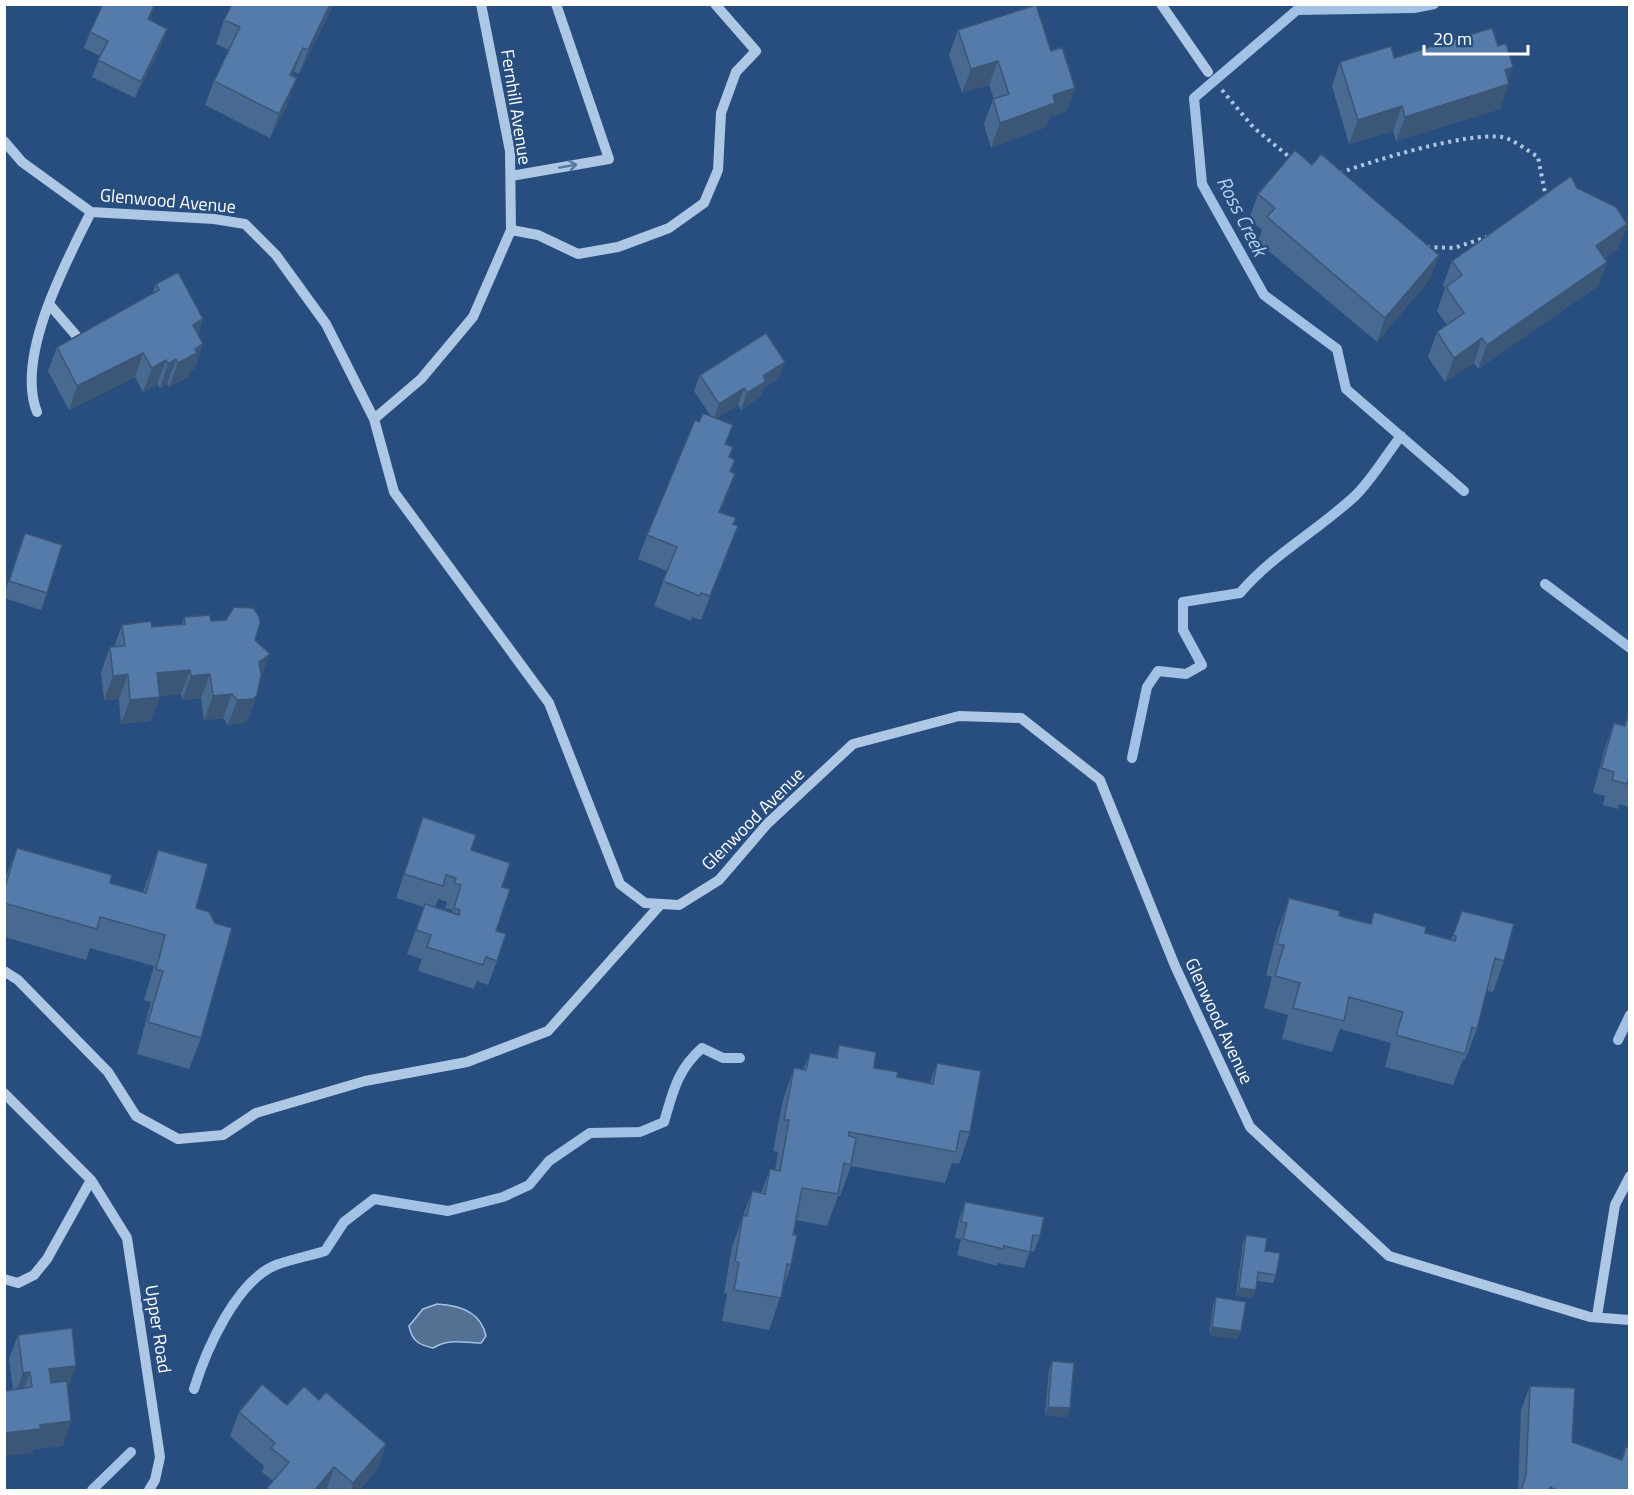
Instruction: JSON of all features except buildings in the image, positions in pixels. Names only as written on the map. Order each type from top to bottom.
[{"type":"street","name":"Fernhill Avenue","points":[[374,419],[421,379],[473,317],[510,230],[510,150],[481,4]]},
{"type":"street","points":[[511,176],[609,159],[556,4]]},
{"type":"street","points":[[510,230],[538,236],[578,254],[618,247],[669,228],[704,203],[718,170],[721,113],[736,72],[756,51],[715,4]]},
{"type":"street","points":[[1161,4],[1208,72]]},
{"type":"street","name":"Glenwood Avenue","points":[[4,141],[22,162],[91,212],[214,219],[245,224],[276,255],[327,324],[374,419],[394,492],[549,703],[620,884],[645,903],[679,905],[719,880],[767,824],[854,744],[959,716],[1021,718],[1100,780],[1175,966],[1250,1127],[1389,1256],[1590,1317],[1629,1320]]},
{"type":"street","points":[[37,412],[32,399],[34,354],[57,280],[91,212]]},
{"type":"street","points":[[49,304],[80,340]]},
{"type":"street","points":[[4,971],[18,980],[108,1072],[136,1116],[178,1139],[223,1135],[256,1113],[364,1081],[467,1062],[548,1031],[661,904]]},
{"type":"street","name":"Upper Road","points":[[4,1093],[91,1180],[127,1238],[159,1457],[156,1480],[149,1491]]},
{"type":"street","points":[[1598,1316],[1615,1205],[1629,1176]]},
{"type":"street","points":[[4,1279],[18,1283],[34,1275],[47,1259],[91,1180]]},
{"type":"path","points":[[1229,98],[1253,127],[1298,164]]},
{"type":"path","points":[[1330,177],[1361,165],[1463,139],[1503,137],[1538,157],[1546,198],[1539,206]]},
{"type":"path","points":[[1423,247],[1454,248],[1495,235]]},
{"type":"water","points":[[437,1304],[461,1308],[474,1316],[486,1336],[481,1343],[451,1342],[433,1348],[417,1342],[409,1326],[423,1309]]},
{"type":"waterway","name":"Ross Creek","points":[[1434,4],[1414,8],[1297,10],[1194,98],[1202,184],[1264,295],[1337,349],[1346,389],[1464,491]]},
{"type":"waterway","points":[[1132,758],[1147,687],[1158,671],[1186,674],[1202,665],[1183,630],[1183,602],[1240,593],[1281,554],[1356,495],[1401,436]]},
{"type":"waterway","name":"Ross Creek","points":[[1545,584],[1630,648]]},
{"type":"waterway","points":[[1618,1040],[1630,1015]]},
{"type":"waterway","points":[[194,1389],[215,1337],[225,1318],[248,1286],[261,1273],[276,1265],[325,1251],[344,1222],[374,1199],[448,1211],[503,1197],[529,1185],[549,1161],[590,1133],[640,1132],[664,1122],[681,1073],[702,1048],[723,1058],[740,1058]]},
{"type":"waterway","points":[[92,1490],[131,1452]]}]
